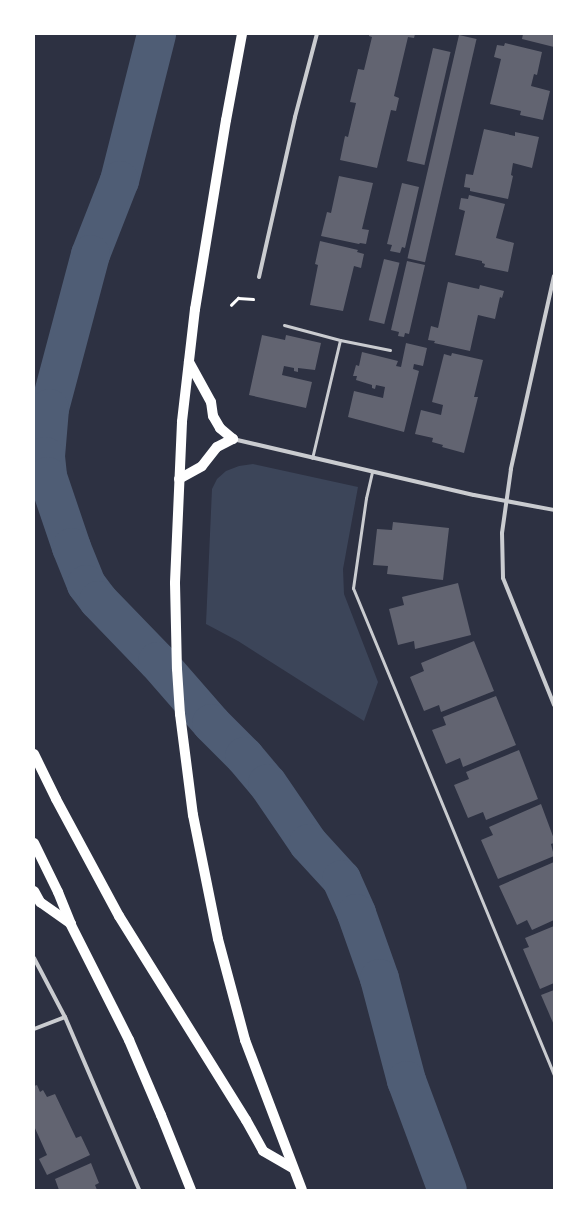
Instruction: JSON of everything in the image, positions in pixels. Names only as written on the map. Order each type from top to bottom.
[{"type":"main road","points":[[242,34],[226,120],[195,309],[182,422],[174,583],[175,623],[181,721],[193,815],[218,939],[245,1040],[302,1190]]},
{"type":"main road","points":[[179,479],[202,466],[217,447],[233,439],[220,428],[213,416],[211,402],[189,362]]},
{"type":"main road","points":[[34,754],[56,799],[119,916],[246,1120],[262,1151],[293,1168]]},
{"type":"main road","points":[[34,843],[58,892],[71,924],[129,1040],[161,1115],[190,1190]]},
{"type":"main road","points":[[34,891],[40,902],[71,924]]},
{"type":"street","points":[[259,277],[295,117],[318,34]]},
{"type":"street","points":[[554,276],[511,469],[502,534],[504,578],[554,705]]},
{"type":"street","points":[[233,439],[372,472],[554,510]]},
{"type":"street","points":[[34,958],[65,1017],[139,1190]]},
{"type":"street","points":[[34,1029],[65,1017]]},
{"type":"lane","points":[[284,325],[340,340],[390,350]]},
{"type":"lane","points":[[312,458],[340,340]]},
{"type":"lane","points":[[372,472],[366,498],[353,588],[554,1075]]},
{"type":"path","points":[[231,305],[238,298],[253,299]]},
{"type":"shaded area","points":[[253,464],[358,487],[343,569],[344,594],[378,682],[364,721],[238,641],[206,624],[212,489],[217,479],[226,471],[239,466]]},
{"type":"building","points":[[369,34],[415,34],[414,38],[408,37],[394,96],[399,98],[396,111],[391,110],[377,168],[340,160],[345,136],[348,137],[356,103],[350,102],[358,69],[364,70],[372,37],[369,36]]},
{"type":"building","points":[[523,34],[554,34],[554,47],[522,39]]},
{"type":"building","points":[[459,35],[477,39],[425,262],[407,258]]},
{"type":"building","points":[[505,43],[542,52],[537,75],[534,74],[531,86],[550,91],[543,120],[520,115],[521,111],[490,104],[501,59],[494,57],[497,45],[504,46]]},
{"type":"building","points":[[433,48],[451,52],[424,165],[407,161]]},
{"type":"building","points":[[484,129],[515,136],[515,132],[539,137],[532,168],[513,163],[511,175],[513,176],[508,199],[470,191],[470,188],[464,187],[466,174],[473,175]]},
{"type":"building","points":[[339,176],[373,183],[362,229],[369,230],[366,244],[359,244],[321,236],[327,212],[331,213]]},
{"type":"building","points":[[402,183],[419,187],[405,248],[402,247],[400,253],[390,251],[392,245],[387,244]]},
{"type":"building","points":[[469,195],[505,204],[496,238],[514,243],[508,272],[484,267],[485,264],[482,263],[482,261],[455,255],[465,211],[459,209],[461,198],[468,199]]},
{"type":"building","points":[[320,241],[358,250],[357,252],[364,254],[361,268],[354,266],[343,311],[310,305],[318,265],[315,264]]},
{"type":"building","points":[[384,259],[400,263],[384,324],[369,320]]},
{"type":"building","points":[[407,261],[425,265],[409,334],[405,333],[404,337],[398,336],[399,332],[391,330]]},
{"type":"building","points":[[448,282],[479,289],[480,285],[504,291],[502,298],[500,297],[495,319],[478,315],[470,351],[434,343],[435,341],[428,340],[431,326],[438,328]]},
{"type":"building","points":[[262,335],[285,340],[286,335],[321,343],[315,370],[298,368],[298,372],[294,371],[294,368],[284,366],[282,375],[312,382],[306,408],[249,395]]},
{"type":"building","points":[[406,343],[427,348],[423,366],[414,364],[413,369],[419,371],[404,432],[348,417],[354,391],[383,398],[385,387],[376,385],[375,389],[372,388],[372,385],[356,380],[357,376],[353,376],[356,365],[359,366],[362,352],[398,361],[396,366],[401,367]]},
{"type":"building","points":[[452,353],[483,360],[474,397],[478,397],[464,453],[442,447],[443,445],[432,442],[433,438],[415,434],[421,410],[441,415],[443,405],[432,402],[444,354],[451,356]]},
{"type":"building","points":[[393,522],[449,528],[443,580],[387,574],[388,566],[373,565],[377,529],[392,530]]},
{"type":"building","points":[[458,583],[471,635],[415,649],[414,641],[398,645],[389,609],[404,605],[402,597]]},
{"type":"building","points":[[474,641],[494,691],[441,712],[439,705],[424,711],[410,677],[424,671],[421,663]]},
{"type":"building","points":[[496,696],[516,745],[463,767],[460,758],[446,764],[432,730],[446,725],[443,717]]},
{"type":"building","points":[[519,750],[538,799],[486,820],[483,812],[468,818],[454,785],[469,779],[466,772]]},
{"type":"building","points":[[541,804],[554,839],[554,843],[551,844],[554,856],[498,879],[481,840],[493,835],[489,827]]},
{"type":"building","points":[[554,862],[554,920],[532,930],[527,920],[517,925],[499,886]]},
{"type":"building","points":[[554,926],[554,983],[540,989],[523,949],[529,947],[525,938]]},
{"type":"building","points":[[554,990],[554,1025],[541,995]]},
{"type":"building","points":[[37,1085],[40,1092],[43,1090],[47,1097],[55,1094],[76,1138],[81,1136],[90,1155],[47,1175],[39,1159],[47,1155],[34,1126],[34,1086]]},
{"type":"building","points":[[91,1163],[99,1183],[95,1185],[97,1190],[59,1190],[55,1179]]},
{"type":"waterway","points":[[156,34],[119,180],[90,254],[49,408],[45,456],[47,476],[71,547],[86,584],[98,600],[157,661],[211,723],[244,756],[267,783],[308,843],[341,879],[356,913],[379,978],[406,1080],[447,1190]]}]
